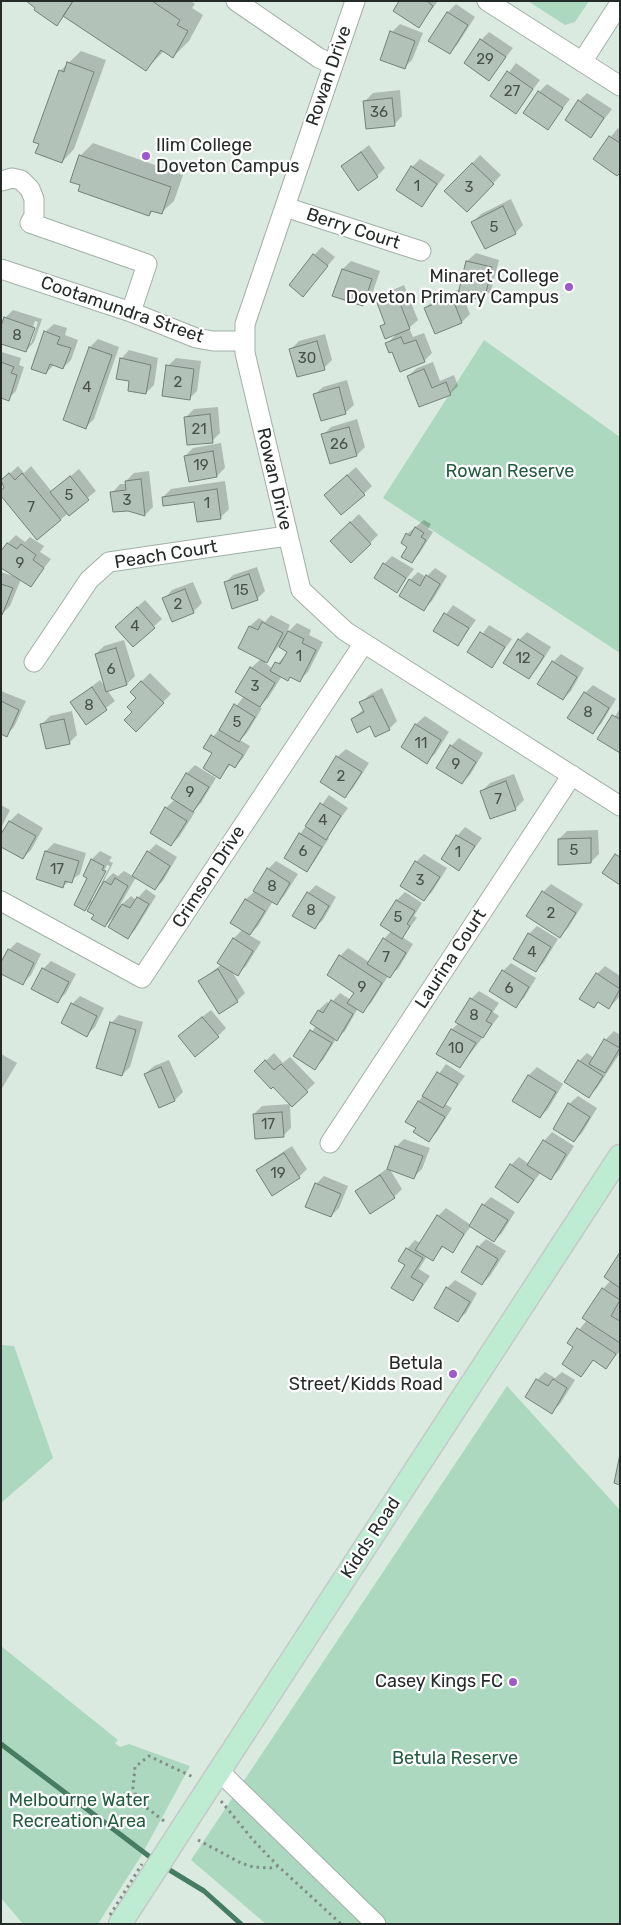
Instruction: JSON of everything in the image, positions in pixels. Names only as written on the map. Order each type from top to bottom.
[{"type":"main road","name":"Kidds Road","points":[[121,1922],[620,1156]]},
{"type":"street","points":[[236,1],[319,58],[332,64]]},
{"type":"street","name":"Rowan Drive","points":[[355,1],[332,64],[246,324],[245,353],[301,590],[345,631],[620,806]]},
{"type":"street","points":[[487,1],[620,86]]},
{"type":"street","points":[[582,62],[620,3]]},
{"type":"street","points":[[1,180],[12,178],[21,180],[30,188],[34,199],[34,216],[30,223],[147,264],[131,312]]},
{"type":"street","name":"Berry Court","points":[[284,207],[421,251]]},
{"type":"street","name":"Cootamundra Street","points":[[1,269],[131,312],[196,338],[213,341],[245,341]]},
{"type":"street","name":"Peach Court","points":[[34,662],[89,580],[109,562],[287,536]]},
{"type":"street","name":"Crimson Drive","points":[[1,901],[142,978],[364,643]]},
{"type":"street","name":"Laurina Court","points":[[330,1143],[572,775]]},
{"type":"street","points":[[213,1780],[376,1924]]},
{"type":"path","points":[[213,1780],[221,1800],[253,1840],[278,1866],[341,1924]]},
{"type":"green space","points":[[528,1],[589,1],[575,22],[565,25]]},
{"type":"green space","name":"Rowan Reserve","points":[[484,340],[620,437],[620,653],[383,498]]},
{"type":"green space","points":[[1,1345],[14,1346],[53,1458],[1,1503]]},
{"type":"green space","name":"Betula Reserve","points":[[507,1386],[620,1510],[620,1924],[266,1924],[191,1860]]},
{"type":"green space","name":"Melbourne Water Recreation Area","points":[[1,1646],[118,1740],[115,1743],[120,1747],[129,1744],[190,1766],[141,1856],[98,1924],[23,1924],[1,1898]]},
{"type":"building","points":[[26,1],[73,1],[57,26],[34,10],[35,8]]},
{"type":"building","points":[[73,1],[152,1],[180,20],[177,25],[188,31],[173,58],[161,50],[146,71],[63,16]]},
{"type":"building","points":[[399,1],[427,1],[433,6],[419,28],[393,11]]},
{"type":"building","points":[[447,12],[468,25],[450,54],[428,41]]},
{"type":"building","points":[[390,31],[415,41],[405,69],[380,60]]},
{"type":"building","points":[[480,39],[506,57],[489,81],[464,63]]},
{"type":"building","points":[[67,62],[94,72],[62,163],[35,153],[39,144],[33,142],[59,70],[64,72]]},
{"type":"building","points":[[507,71],[533,89],[516,114],[490,96]]},
{"type":"building","points":[[538,91],[563,108],[548,130],[523,113]]},
{"type":"building","points":[[392,98],[395,126],[366,129],[363,101]]},
{"type":"building","points":[[578,100],[604,118],[591,138],[565,120]]},
{"type":"building","points":[[609,136],[620,143],[620,173],[617,176],[593,159]]},
{"type":"building","points":[[361,152],[378,177],[358,191],[341,166]]},
{"type":"building","points":[[79,155],[171,187],[162,214],[151,211],[149,216],[78,191],[80,185],[70,182]]},
{"type":"building","points":[[472,163],[494,184],[467,212],[444,191]]},
{"type":"building","points":[[411,166],[437,184],[422,207],[396,190]]},
{"type":"building","points":[[503,206],[516,234],[485,249],[471,222]]},
{"type":"building","points":[[313,254],[328,266],[303,297],[289,285]]},
{"type":"building","points":[[466,261],[492,267],[484,301],[458,294]]},
{"type":"building","points":[[342,269],[372,279],[363,306],[332,296]]},
{"type":"building","points":[[396,293],[410,329],[385,339],[380,326],[385,324],[376,300]]},
{"type":"building","points":[[452,297],[462,323],[435,334],[424,308]]},
{"type":"building","points":[[4,317],[35,328],[26,352],[1,344],[1,326]]},
{"type":"building","points":[[44,331],[60,337],[57,344],[71,348],[63,369],[50,364],[46,374],[31,369]]},
{"type":"building","points":[[401,337],[404,344],[416,340],[425,362],[400,372],[392,352],[389,353],[385,343]]},
{"type":"building","points":[[317,341],[325,370],[297,377],[289,349]]},
{"type":"building","points":[[89,347],[112,355],[86,429],[63,420]]},
{"type":"building","points":[[120,358],[151,365],[146,394],[128,391],[129,381],[116,379]]},
{"type":"building","points":[[1,362],[14,367],[11,373],[17,375],[9,401],[1,398]]},
{"type":"building","points":[[166,365],[194,369],[190,400],[162,396]]},
{"type":"building","points":[[424,369],[432,388],[446,382],[451,395],[419,407],[407,376]]},
{"type":"building","points":[[339,387],[346,414],[321,421],[313,394]]},
{"type":"building","points":[[210,414],[213,443],[187,445],[184,417]]},
{"type":"building","points":[[349,427],[357,456],[330,464],[321,434]]},
{"type":"building","points":[[213,451],[217,477],[189,482],[184,456]]},
{"type":"building","points":[[9,473],[15,480],[22,473],[61,520],[37,540],[1,496],[1,490],[4,488],[1,480]]},
{"type":"building","points":[[347,475],[365,495],[341,515],[324,495]]},
{"type":"building","points":[[70,476],[89,500],[69,516],[50,492]]},
{"type":"building","points":[[141,479],[145,516],[128,511],[113,512],[110,492],[126,490],[125,481]]},
{"type":"building","points":[[217,489],[221,519],[197,522],[194,502],[163,506],[162,497]]},
{"type":"building","points":[[350,522],[371,544],[351,563],[330,541]]},
{"type":"building","points":[[415,527],[424,533],[421,537],[426,540],[412,563],[401,557],[407,547],[401,543],[406,533],[410,536]]},
{"type":"building","points":[[7,543],[17,549],[21,544],[36,555],[33,560],[44,568],[31,587],[1,568],[1,551]]},
{"type":"building","points":[[383,563],[406,578],[397,593],[374,578]]},
{"type":"building","points":[[249,574],[258,600],[232,609],[224,582]]},
{"type":"building","points":[[426,575],[440,584],[424,611],[399,596],[409,579],[420,586]]},
{"type":"building","points":[[1,584],[13,588],[2,615],[1,615]]},
{"type":"building","points":[[185,589],[194,613],[172,622],[162,598]]},
{"type":"building","points":[[137,607],[155,628],[133,647],[115,627]]},
{"type":"building","points":[[444,613],[469,628],[458,646],[433,631]]},
{"type":"building","points":[[262,622],[283,633],[267,663],[238,648],[249,626],[258,630]]},
{"type":"building","points":[[288,631],[304,639],[302,643],[316,650],[300,682],[290,677],[288,681],[270,671],[275,662],[280,664],[287,652],[279,647]]},
{"type":"building","points":[[480,632],[505,647],[492,668],[467,652]]},
{"type":"building","points":[[518,639],[544,656],[529,679],[503,663]]},
{"type":"building","points":[[116,648],[127,685],[106,692],[95,654]]},
{"type":"building","points":[[552,661],[577,677],[563,700],[537,684]]},
{"type":"building","points":[[250,667],[275,683],[260,707],[235,692]]},
{"type":"building","points":[[141,681],[164,703],[136,732],[124,720],[132,712],[127,707],[136,698],[130,692]]},
{"type":"building","points":[[92,687],[107,710],[86,725],[70,702]]},
{"type":"building","points":[[584,692],[609,708],[593,734],[567,718]]},
{"type":"building","points":[[373,696],[390,730],[375,737],[370,726],[357,733],[351,719],[364,712],[359,702]]},
{"type":"building","points":[[1,701],[19,710],[7,737],[1,734]]},
{"type":"building","points":[[234,704],[255,717],[239,742],[219,730]]},
{"type":"building","points":[[612,715],[620,719],[620,753],[597,739]]},
{"type":"building","points":[[64,719],[70,744],[46,749],[40,724]]},
{"type":"building","points":[[415,724],[441,740],[427,764],[401,747]]},
{"type":"building","points":[[211,735],[243,755],[235,768],[229,764],[220,779],[203,768],[212,753],[203,748]]},
{"type":"building","points":[[450,745],[476,762],[462,784],[436,768]]},
{"type":"building","points":[[336,756],[362,772],[345,798],[320,782]]},
{"type":"building","points":[[186,773],[209,787],[193,812],[171,798]]},
{"type":"building","points":[[506,781],[516,810],[490,819],[480,791]]},
{"type":"building","points":[[320,803],[341,816],[326,840],[305,826]]},
{"type":"building","points":[[165,807],[187,821],[171,846],[150,833]]},
{"type":"building","points":[[9,821],[36,836],[23,859],[1,847],[1,834]]},
{"type":"building","points":[[299,833],[322,847],[307,872],[284,858]]},
{"type":"building","points":[[456,835],[475,846],[459,871],[441,859]]},
{"type":"building","points":[[591,838],[591,863],[558,865],[558,839]]},
{"type":"building","points":[[45,851],[79,861],[72,883],[65,881],[63,888],[36,879]]},
{"type":"building","points":[[147,851],[170,866],[155,890],[132,876]]},
{"type":"building","points":[[615,854],[620,857],[620,885],[602,873]]},
{"type":"building","points":[[91,859],[104,866],[102,870],[106,871],[85,911],[74,905],[87,878],[83,876]]},
{"type":"building","points":[[415,861],[440,877],[424,901],[400,886]]},
{"type":"building","points":[[267,868],[290,883],[277,905],[253,891]]},
{"type":"building","points":[[115,878],[128,886],[105,927],[91,919],[94,915],[87,911],[104,881],[111,885]]},
{"type":"building","points":[[542,891],[576,913],[560,938],[526,916]]},
{"type":"building","points":[[307,892],[329,906],[315,929],[292,916]]},
{"type":"building","points":[[137,897],[149,904],[128,939],[108,927],[122,904],[130,908]]},
{"type":"building","points":[[245,899],[265,911],[250,935],[230,923]]},
{"type":"building","points":[[396,900],[415,911],[407,924],[410,926],[402,939],[380,925]]},
{"type":"building","points":[[528,933],[551,947],[536,972],[513,959]]},
{"type":"building","points":[[233,938],[253,951],[238,976],[217,963]]},
{"type":"building","points":[[383,938],[406,953],[390,978],[367,964]]},
{"type":"building","points":[[8,949],[34,963],[23,985],[1,974],[1,962]]},
{"type":"building","points":[[339,955],[382,983],[363,1013],[347,1003],[354,993],[327,975]]},
{"type":"building","points":[[42,968],[69,982],[58,1003],[31,989]]},
{"type":"building","points":[[218,969],[238,1002],[219,1014],[198,981]]},
{"type":"building","points":[[502,970],[529,987],[516,1008],[489,991]]},
{"type":"building","points":[[596,973],[620,989],[609,1009],[598,1002],[594,1008],[579,999]]},
{"type":"building","points":[[470,998],[492,1011],[486,1021],[492,1024],[483,1038],[455,1022]]},
{"type":"building","points":[[331,1000],[353,1014],[337,1041],[310,1023],[318,1010],[323,1013]]},
{"type":"building","points":[[71,1003],[97,1016],[87,1037],[61,1023]]},
{"type":"building","points":[[202,1017],[219,1037],[195,1057],[178,1036]]},
{"type":"building","points":[[110,1022],[136,1030],[122,1076],[96,1068]]},
{"type":"building","points":[[451,1029],[476,1043],[460,1068],[436,1054]]},
{"type":"building","points":[[310,1030],[332,1043],[315,1070],[293,1056]]},
{"type":"building","points":[[604,1039],[620,1048],[605,1073],[589,1064]]},
{"type":"building","points":[[265,1060],[274,1070],[281,1064],[308,1092],[292,1107],[254,1071]]},
{"type":"building","points":[[578,1060],[603,1076],[589,1098],[564,1082]]},
{"type":"building","points":[[161,1067],[175,1101],[159,1108],[144,1074]]},
{"type":"building","points":[[437,1072],[458,1084],[443,1108],[422,1096]]},
{"type":"building","points":[[528,1075],[556,1092],[540,1118],[512,1101]]},
{"type":"building","points":[[418,1101],[445,1117],[429,1142],[413,1132],[416,1128],[405,1122]]},
{"type":"building","points":[[568,1103],[590,1117],[574,1142],[553,1129]]},
{"type":"building","points":[[282,1112],[284,1137],[255,1139],[253,1114]]},
{"type":"building","points":[[543,1140],[566,1154],[551,1180],[527,1165]]},
{"type":"building","points":[[395,1146],[423,1156],[414,1179],[387,1169]]},
{"type":"building","points":[[284,1153],[300,1178],[272,1196],[256,1170]]},
{"type":"building","points":[[510,1164],[534,1180],[518,1203],[495,1187]]},
{"type":"building","points":[[380,1175],[395,1198],[370,1214],[355,1191]]},
{"type":"building","points":[[315,1183],[341,1194],[331,1217],[305,1207]]},
{"type":"building","points":[[482,1204],[508,1220],[494,1242],[469,1226]]},
{"type":"building","points":[[437,1215],[464,1234],[453,1253],[442,1246],[433,1261],[415,1250]]},
{"type":"building","points":[[477,1246],[498,1259],[482,1285],[461,1272]]},
{"type":"building","points":[[406,1248],[423,1258],[411,1277],[423,1284],[413,1301],[391,1288],[405,1265],[398,1261]]},
{"type":"building","points":[[620,1252],[620,1288],[604,1277]]},
{"type":"building","points":[[446,1287],[470,1302],[458,1322],[434,1308]]},
{"type":"building","points":[[602,1288],[620,1300],[611,1316],[620,1321],[620,1343],[582,1318]]},
{"type":"building","points":[[577,1328],[616,1354],[606,1369],[593,1360],[581,1377],[562,1364],[573,1347],[567,1343]]},
{"type":"building","points":[[536,1379],[548,1386],[553,1379],[567,1388],[552,1414],[525,1397]]},
{"type":"building","points":[[620,1454],[620,1485],[614,1483]]},
{"type":"waterway","points":[[1,1744],[154,1860]]},
{"type":"waterway","points":[[163,1866],[204,1891],[241,1924]]},
{"type":"place","name":"Ilim College Doveton Campus","points":[[146,156]]},
{"type":"place","name":"Minaret College Doveton Primary Campus","points":[[569,287]]},
{"type":"place","name":"Betula Street/Kidds Road","points":[[453,1374]]},
{"type":"place","name":"Casey Kings FC","points":[[513,1682]]}]
